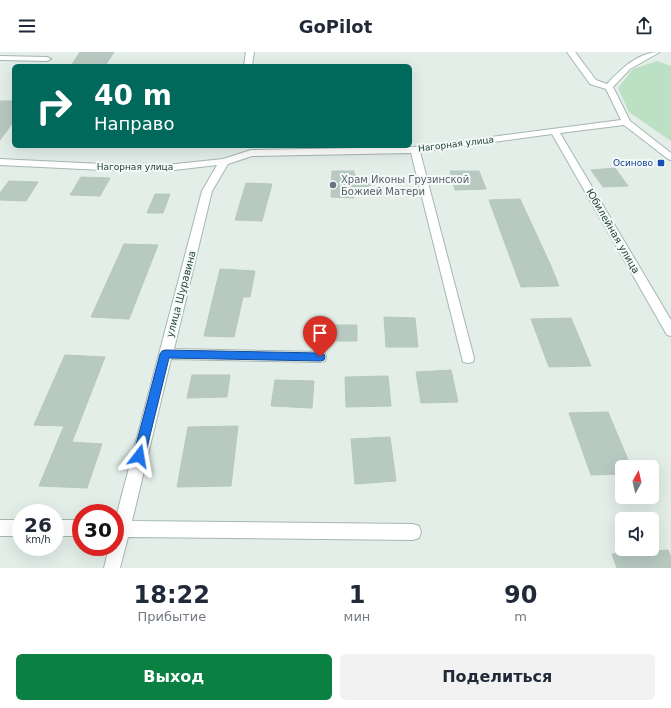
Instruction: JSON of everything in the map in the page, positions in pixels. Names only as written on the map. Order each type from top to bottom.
[{"type":"street","points":[[248,64],[250,52]]},
{"type":"street","points":[[571,52],[593,82],[610,87],[626,122],[671,156]]},
{"type":"street","points":[[610,87],[627,67],[656,52]]},
{"type":"street","points":[[0,58],[47,59]]},
{"type":"street","name":"Нагорная улица","points":[[0,162],[102,167],[166,168],[224,162],[251,149],[415,150],[626,122]]},
{"type":"street","name":"Юбилейная улица","points":[[555,132],[671,331]]},
{"type":"street","points":[[415,150],[468,358]]},
{"type":"street","name":"улица Шуравина","points":[[124,507],[208,191],[224,162]]},
{"type":"street","points":[[165,354],[320,357]]},
{"type":"street","points":[[0,528],[12,528]]},
{"type":"street","points":[[124,529],[413,532]]},
{"type":"street","name":"улица Шуравина","points":[[112,568],[114,556]]},
{"type":"green space","points":[[657,61],[671,66],[671,141],[629,112],[618,88],[633,69]]},
{"type":"building","points":[[80,52],[114,52],[106,64],[72,64]]},
{"type":"building","points":[[0,101],[12,101],[12,124],[0,140]]},
{"type":"building","points":[[615,168],[628,186],[603,187],[591,170]]},
{"type":"building","name":"Храм Иконы Грузинской Божией Матери","points":[[332,171],[354,171],[354,174],[371,185],[354,192],[354,198],[331,197]]},
{"type":"building","points":[[450,171],[479,171],[486,189],[455,190]]},
{"type":"building","points":[[81,177],[110,178],[100,196],[70,195]]},
{"type":"building","points":[[9,181],[38,182],[26,201],[0,200],[0,193]]},
{"type":"building","points":[[246,183],[272,184],[262,221],[235,220]]},
{"type":"building","points":[[155,194],[170,194],[163,213],[147,213]]},
{"type":"building","points":[[520,199],[559,286],[521,287],[489,200]]},
{"type":"building","points":[[124,244],[158,245],[129,319],[91,317]]},
{"type":"building","points":[[220,269],[255,271],[250,297],[243,297],[234,337],[204,336]]},
{"type":"building","points":[[384,317],[415,318],[418,347],[386,347]]},
{"type":"building","points":[[571,318],[591,366],[549,367],[531,319]]},
{"type":"building","points":[[320,325],[357,325],[357,341],[319,341]]},
{"type":"building","points":[[65,355],[105,357],[72,442],[102,444],[87,488],[39,486],[64,426],[34,425]]},
{"type":"building","points":[[451,370],[458,402],[421,403],[416,372]]},
{"type":"building","points":[[192,375],[230,375],[227,397],[187,398]]},
{"type":"building","points":[[388,376],[391,406],[346,407],[345,377]]},
{"type":"building","points":[[275,380],[314,381],[312,408],[271,406]]},
{"type":"building","points":[[608,412],[628,460],[615,460],[615,474],[591,475],[569,413]]},
{"type":"building","points":[[238,426],[231,486],[177,487],[188,427]]},
{"type":"building","points":[[390,437],[396,481],[355,484],[351,439]]},
{"type":"building","points":[[668,550],[671,557],[671,568],[617,568],[612,554],[615,554],[615,556],[659,556],[659,551]]},
{"type":"place","name":"Осиново","points":[[661,163]]},
{"type":"place","name":"Храм Иконы Грузинской Божией Матери","points":[[333,185]]},
{"type":"route","points":[[139,456],[165,354],[320,357]]}]
